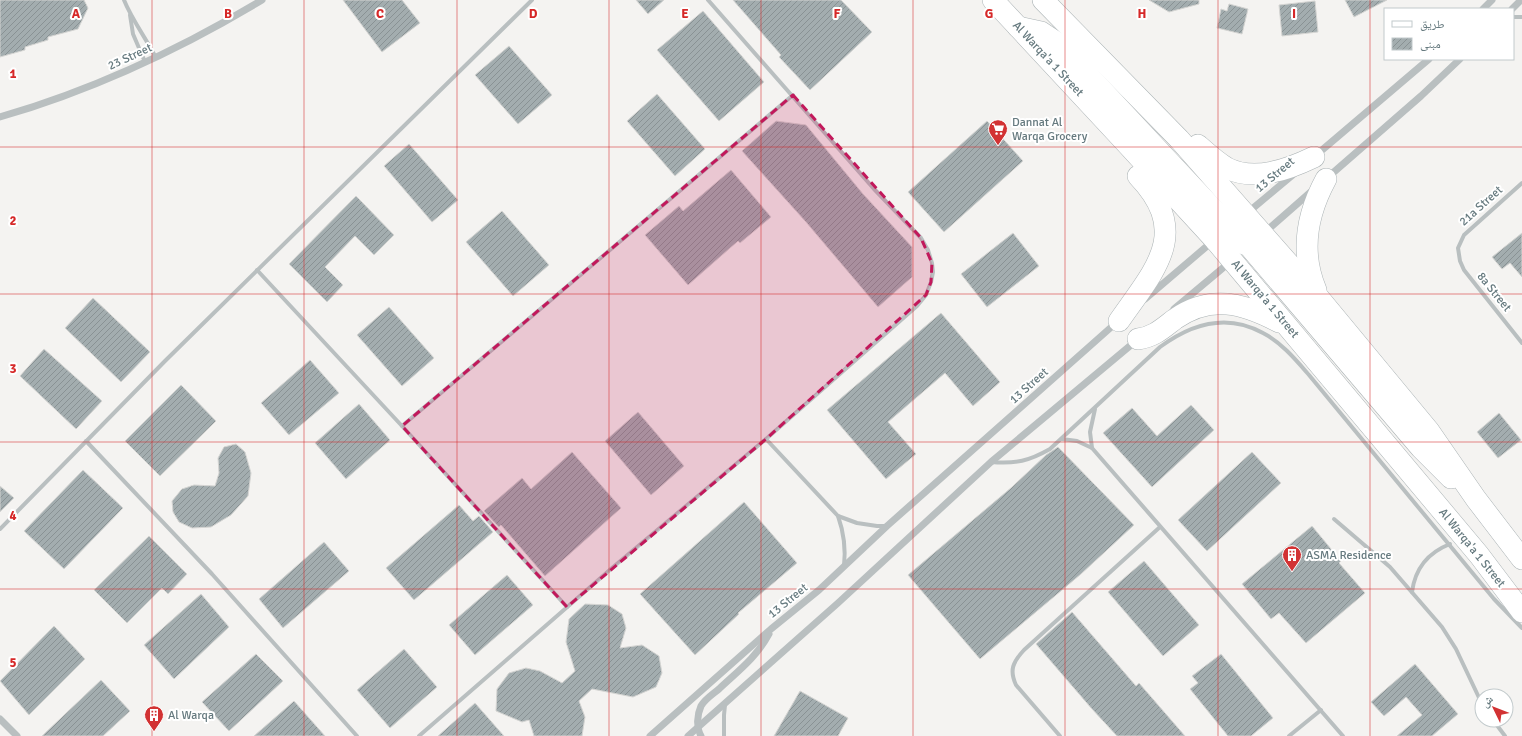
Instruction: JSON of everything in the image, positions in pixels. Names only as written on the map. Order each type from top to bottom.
[{"type":"main road","name":"Al Warqa'a 1 Street","points":[[993,0],[1126,143],[1233,224]]},
{"type":"main road","name":"Al Warqa'a 1 Street","points":[[1043,0],[1179,139],[1233,224],[1288,327],[1479,555],[1522,612]]},
{"type":"main road","points":[[1018,27],[1041,32],[1059,44],[1233,224],[1232,239],[1245,249],[1421,448],[1455,482],[1476,499]]},
{"type":"main road","points":[[1179,139],[1193,141],[1220,164],[1245,173],[1283,170],[1314,157]]},
{"type":"main road","points":[[1119,321],[1157,264],[1162,252],[1166,228],[1156,197],[1129,164],[1126,143]]},
{"type":"main road","points":[[1320,298],[1313,284],[1309,268],[1307,238],[1312,207],[1326,179]]},
{"type":"main road","name":"Al Warqa'a 1 Street","points":[[1245,249],[1320,298],[1429,431],[1476,499],[1522,559]]},
{"type":"main road","points":[[1138,339],[1145,339],[1156,334],[1186,313],[1206,306],[1218,304],[1229,304],[1252,308],[1288,327]]},
{"type":"street","points":[[124,0],[130,15],[133,34],[146,62]]},
{"type":"street","name":"23 Street","points":[[0,118],[40,106],[94,86],[156,58],[262,0]]},
{"type":"street","points":[[0,529],[257,270],[532,0]]},
{"type":"street","points":[[419,736],[567,607],[766,439],[916,306],[926,295],[933,272],[928,250],[921,238],[874,188],[708,0]]},
{"type":"street","points":[[1484,8],[1492,0]]},
{"type":"street","points":[[1513,8],[1521,0]]},
{"type":"street","points":[[130,15],[143,32],[156,58]]},
{"type":"street","name":"13 Street","points":[[650,736],[771,628],[844,568],[887,526],[1119,321],[1428,60]]},
{"type":"street","points":[[1169,314],[1421,96],[1459,60]]},
{"type":"street","points":[[402,426],[793,95]]},
{"type":"street","name":"21a Street","points":[[1458,248],[1464,234],[1522,183]]},
{"type":"street","name":"8a Street","points":[[1458,248],[1460,262],[1464,270],[1522,343]]},
{"type":"street","points":[[257,270],[567,607]]},
{"type":"street","points":[[688,736],[838,603],[991,462],[1163,319]]},
{"type":"street","points":[[991,462],[1022,462],[1037,457],[1050,449],[1160,347],[1175,336],[1192,328],[1211,323],[1244,325],[1264,333],[1292,356],[1450,544],[1494,599],[1522,628]]},
{"type":"street","points":[[1092,448],[1090,428],[1095,408]]},
{"type":"street","points":[[766,439],[838,516],[844,536],[844,568]]},
{"type":"street","points":[[1062,439],[1077,441],[1092,448],[1343,736]]},
{"type":"street","points":[[86,441],[212,574],[357,736]]},
{"type":"street","points":[[838,516],[857,523],[887,526]]},
{"type":"street","points":[[1334,519],[1390,567],[1412,592],[1450,638],[1474,688]]},
{"type":"street","points":[[1060,736],[1016,685],[1012,677],[1012,666],[1017,657],[1024,650],[1160,527]]},
{"type":"street","points":[[1412,592],[1416,574],[1420,566],[1433,552],[1450,544]]},
{"type":"street","points":[[701,736],[698,728],[698,715],[702,705],[756,654],[771,628]]},
{"type":"street","points":[[724,736],[725,704]]},
{"type":"street","points":[[1289,736],[1320,710]]},
{"type":"street","points":[[0,719],[17,736]]},
{"type":"highlighted area","points":[[793,95],[921,238],[932,263],[931,282],[926,295],[766,439],[567,607],[402,426]]},
{"type":"building","points":[[0,0],[84,0],[88,8],[78,29],[48,37],[48,40],[25,47],[25,50],[0,57]]},
{"type":"building","points":[[343,0],[402,0],[420,23],[382,52]]},
{"type":"building","points":[[636,0],[664,0],[648,14]]},
{"type":"building","points":[[733,0],[841,0],[872,32],[810,90],[779,57],[781,55]]},
{"type":"building","points":[[1149,0],[1199,0],[1199,4],[1169,12]]},
{"type":"building","points":[[1345,0],[1387,0],[1354,17]]},
{"type":"building","points":[[1315,1],[1318,32],[1282,36],[1279,5]]},
{"type":"building","points":[[1229,4],[1248,9],[1242,34],[1217,28],[1221,9],[1227,11]]},
{"type":"building","points":[[703,11],[764,82],[719,121],[657,50]]},
{"type":"building","points":[[509,46],[552,95],[518,124],[475,75]]},
{"type":"building","points":[[657,94],[705,149],[675,176],[627,121]]},
{"type":"building","points":[[776,121],[806,125],[863,194],[912,247],[912,277],[878,307],[806,222],[742,151]]},
{"type":"building","points":[[987,121],[1023,161],[944,232],[908,192]]},
{"type":"building","points":[[409,144],[458,200],[432,222],[384,166]]},
{"type":"building","points":[[731,170],[771,217],[740,243],[738,241],[688,285],[645,235],[679,206],[683,211]]},
{"type":"building","points":[[356,196],[394,235],[374,255],[355,236],[325,267],[343,285],[327,302],[289,264]]},
{"type":"building","points":[[502,211],[549,265],[513,296],[466,242]]},
{"type":"building","points":[[1013,233],[1039,266],[987,307],[961,274]]},
{"type":"building","points":[[1522,233],[1522,277],[1510,263],[1502,269],[1492,257]]},
{"type":"building","points":[[93,298],[150,352],[121,382],[65,328]]},
{"type":"building","points":[[389,307],[434,358],[402,386],[357,335]]},
{"type":"building","points":[[941,313],[1000,382],[973,406],[945,373],[888,422],[916,454],[886,479],[827,410]]},
{"type":"building","points":[[44,349],[102,401],[76,429],[20,376]]},
{"type":"building","points":[[310,360],[339,393],[289,435],[261,403]]},
{"type":"building","points":[[181,385],[216,421],[160,476],[125,441]]},
{"type":"building","points":[[359,404],[390,440],[346,479],[315,443]]},
{"type":"building","points":[[1191,405],[1214,430],[1152,487],[1103,433],[1132,408],[1157,436]]},
{"type":"building","points":[[638,412],[684,466],[651,495],[605,441]]},
{"type":"building","points":[[1499,413],[1521,440],[1498,458],[1477,432]]},
{"type":"building","points":[[236,444],[245,452],[251,473],[248,496],[231,515],[211,527],[192,528],[179,522],[173,512],[172,501],[182,489],[194,485],[215,486],[219,473],[218,458],[224,447]]},
{"type":"building","points":[[1058,447],[1134,525],[1081,574],[980,659],[908,575],[1012,487],[1046,455]]},
{"type":"building","points":[[572,452],[621,508],[545,576],[501,525],[499,527],[484,511],[522,478],[531,489]]},
{"type":"building","points":[[1252,452],[1281,483],[1207,551],[1178,520]]},
{"type":"building","points":[[83,470],[123,508],[64,569],[24,531]]},
{"type":"building","points":[[0,486],[14,498],[0,512]]},
{"type":"building","points":[[744,502],[797,563],[738,613],[739,614],[695,655],[640,594]]},
{"type":"building","points":[[459,505],[473,521],[479,516],[493,532],[414,600],[386,568]]},
{"type":"building","points":[[1312,526],[1341,561],[1339,563],[1365,593],[1306,643],[1279,613],[1271,619],[1242,584]]},
{"type":"building","points":[[149,536],[187,574],[168,594],[162,588],[127,623],[94,590]]},
{"type":"building","points":[[324,542],[349,571],[283,628],[259,599]]},
{"type":"building","points":[[1144,561],[1199,625],[1163,656],[1108,592]]},
{"type":"building","points":[[507,575],[533,605],[475,655],[449,625]]},
{"type":"building","points":[[201,594],[229,627],[174,679],[144,645]]},
{"type":"building","points":[[585,604],[608,605],[622,614],[626,628],[620,648],[642,645],[659,656],[662,673],[656,687],[633,697],[592,689],[579,701],[585,717],[582,736],[534,736],[529,720],[522,722],[496,711],[497,689],[509,673],[526,668],[540,671],[562,683],[575,671],[566,642],[569,619]]},
{"type":"building","points":[[1072,612],[1136,686],[1139,683],[1185,736],[1117,736],[1092,709],[1036,644]]},
{"type":"building","points":[[54,626],[85,659],[29,715],[0,681]]},
{"type":"building","points":[[404,649],[437,687],[390,728],[357,690]]},
{"type":"building","points":[[256,654],[283,681],[229,731],[202,702]]},
{"type":"building","points":[[1221,654],[1273,718],[1251,736],[1228,736],[1190,689],[1198,683],[1192,676]]},
{"type":"building","points":[[1415,664],[1458,714],[1432,736],[1397,736],[1422,715],[1406,697],[1384,716],[1371,702]]},
{"type":"building","points":[[101,680],[130,711],[103,736],[42,736]]},
{"type":"building","points":[[800,691],[848,718],[838,736],[774,736]]},
{"type":"building","points":[[294,701],[325,736],[254,736]]},
{"type":"building","points":[[475,703],[504,736],[438,736]]},
{"type":"place","name":"Dannat Al Warqa Grocery","points":[[998,146]]},
{"type":"place","name":"ASMA Residence","points":[[1292,572]]},
{"type":"place","name":"Al Warqa","points":[[154,732]]}]
